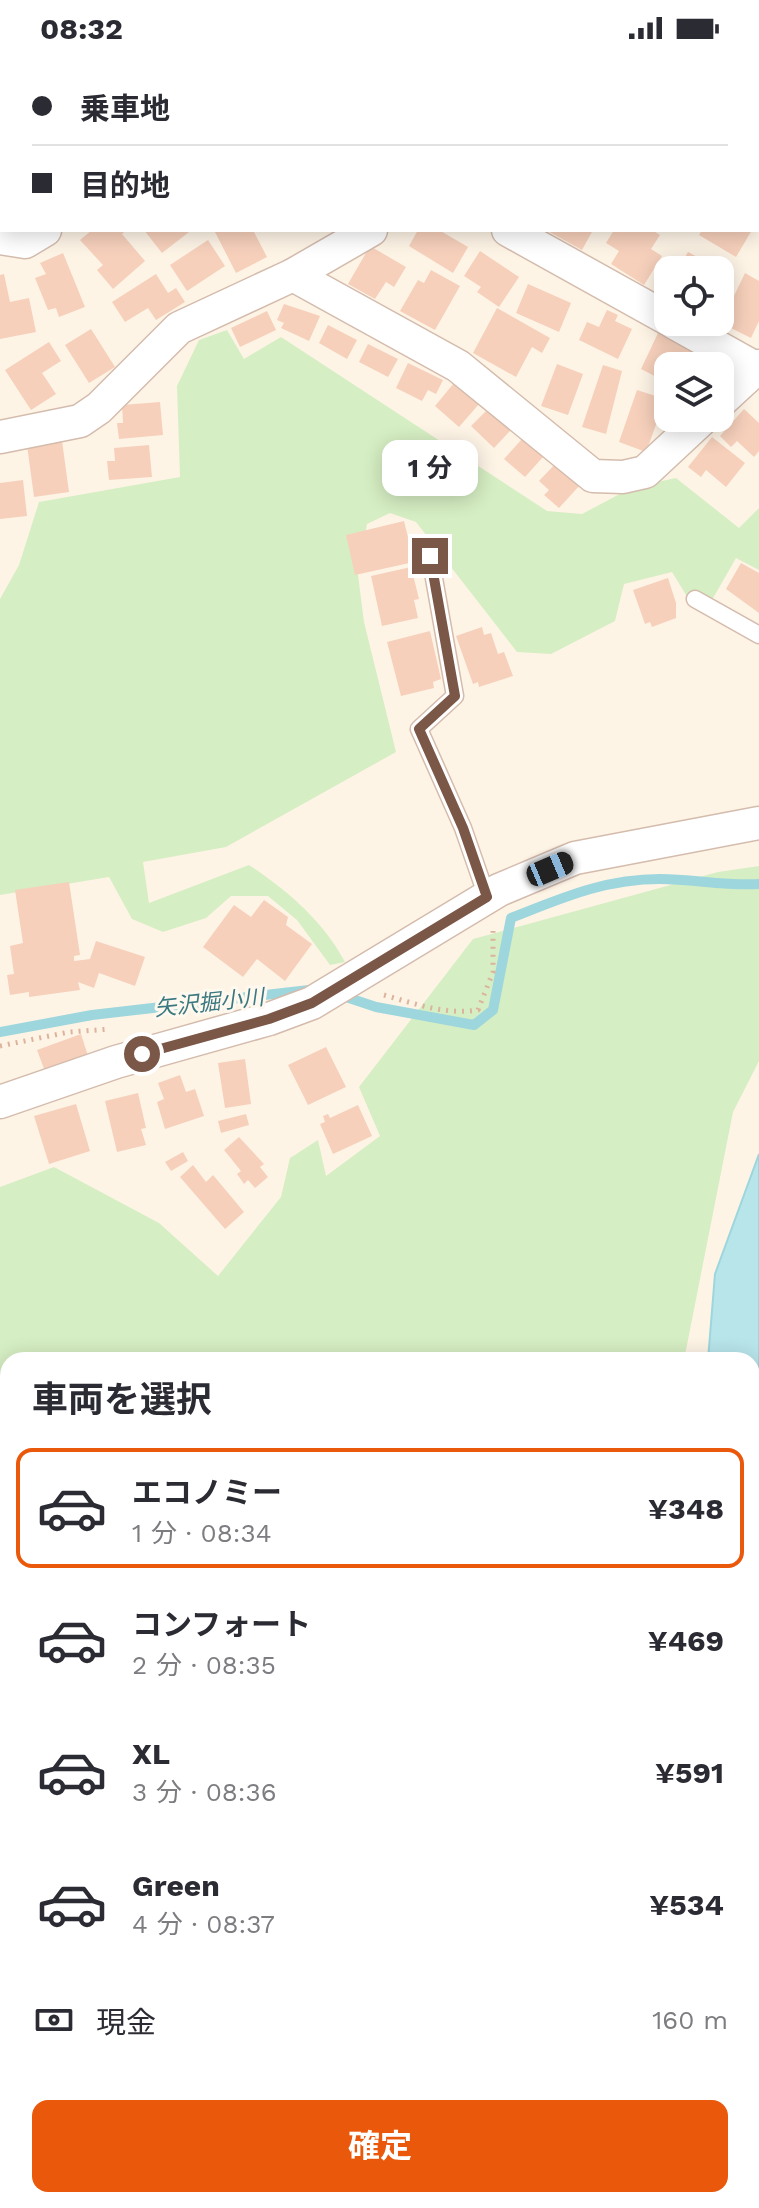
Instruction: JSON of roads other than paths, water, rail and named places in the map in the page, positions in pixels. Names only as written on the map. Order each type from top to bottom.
[{"type":"street","points":[[0,238],[25,242],[42,232]]},
{"type":"street","points":[[0,437],[80,421],[99,408],[179,328],[293,275],[368,232]]},
{"type":"street","points":[[512,232],[654,311]]},
{"type":"street","points":[[293,275],[458,366],[593,476],[623,477],[645,472],[688,432]]},
{"type":"street","points":[[699,336],[758,367],[734,389]]},
{"type":"street","points":[[0,1102],[116,1062],[269,1019],[333,992],[575,858],[759,823]]},
{"type":"lane","points":[[430,556],[455,696],[419,729],[463,828],[490,907]]},
{"type":"lane","points":[[695,599],[759,635]]},
{"type":"water","points":[[759,1154],[759,1352],[709,1352],[715,1274]]},
{"type":"waterway","name":"矢沢掘小川","points":[[340,995],[376,1007],[474,1025],[493,1010],[511,918],[584,891],[620,882],[660,879],[759,884]]},
{"type":"waterway","name":"矢沢掘小川","points":[[0,1032],[92,1015],[309,990]]}]
